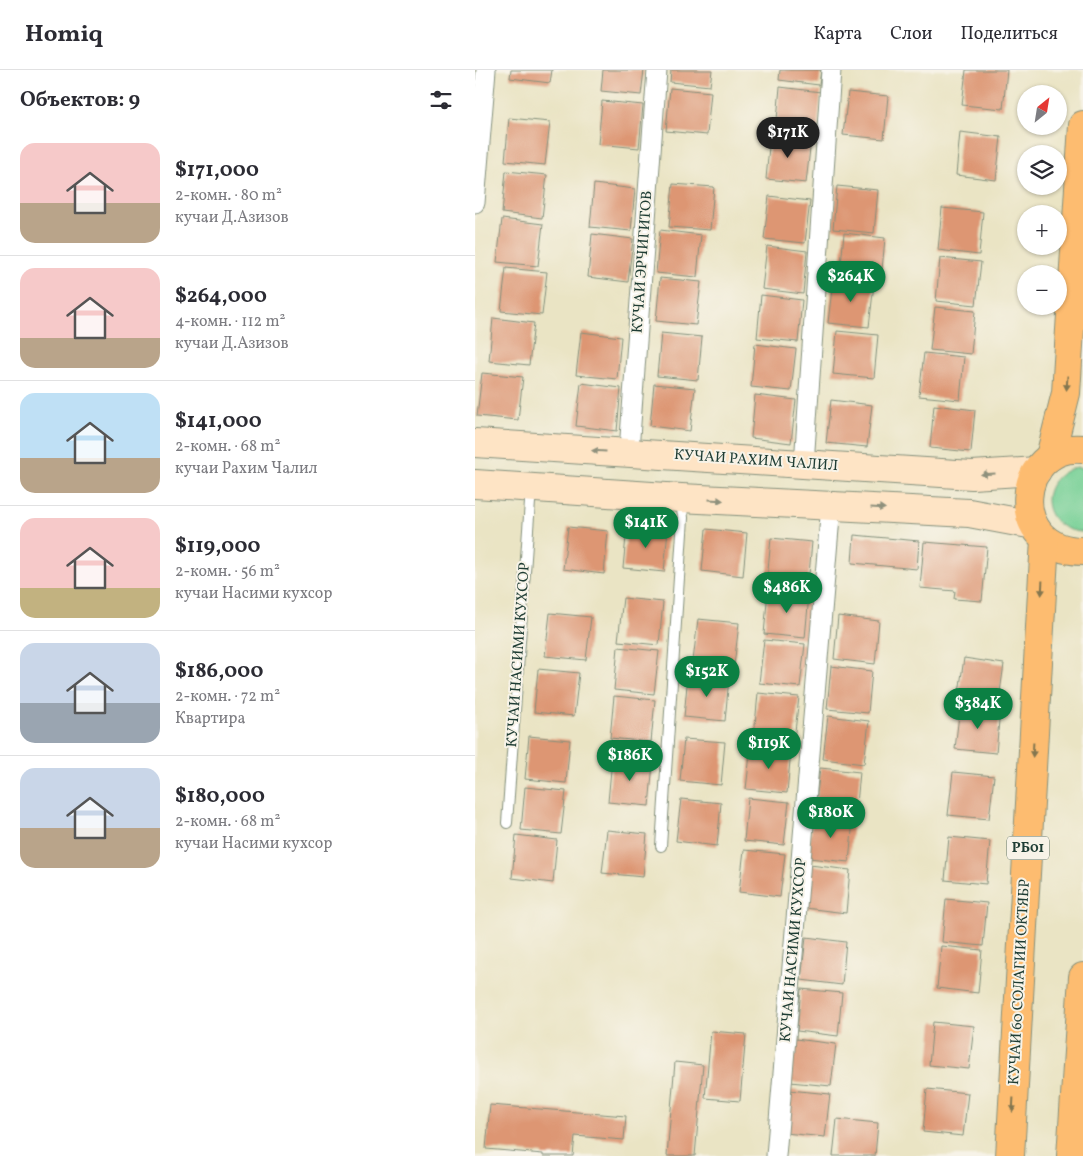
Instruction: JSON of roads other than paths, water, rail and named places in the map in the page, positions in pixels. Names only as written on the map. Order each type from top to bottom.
[{"type":"highway","name":"РБ01","points":[[1039,532],[1029,512],[1027,498],[1030,484],[1043,464],[1066,392],[1083,125]]},
{"type":"highway","points":[[1043,464],[1065,451],[1083,449]]},
{"type":"highway","points":[[1039,532],[1057,547],[1071,551],[1083,551]]},
{"type":"highway","name":"КУЧАИ 60 СОЛАГИИ ОКТЯБР","points":[[1010,1156],[1039,532]]},
{"type":"highway","points":[[1071,1156],[1083,977]]},
{"type":"main road","name":"КУЧАИ РАХИМ ЧАЛИЛ","points":[[475,443],[972,475],[1043,464]]},
{"type":"main road","points":[[475,484],[681,498],[969,513],[1039,532]]},
{"type":"street","points":[[475,204],[486,70]]},
{"type":"street","name":"КУЧАИ ЭРЧИГИТОВ","points":[[627,453],[630,437],[657,70]]},
{"type":"street","points":[[804,464],[831,70]]},
{"type":"street","name":"КУЧАИ НАСИМИ КУХСОР","points":[[776,1156],[831,505]]},
{"type":"lane","name":"КУЧАИ НАСИМИ КУХСОР","points":[[507,823],[531,487]]},
{"type":"lane","points":[[661,846],[683,518],[681,498]]}]
